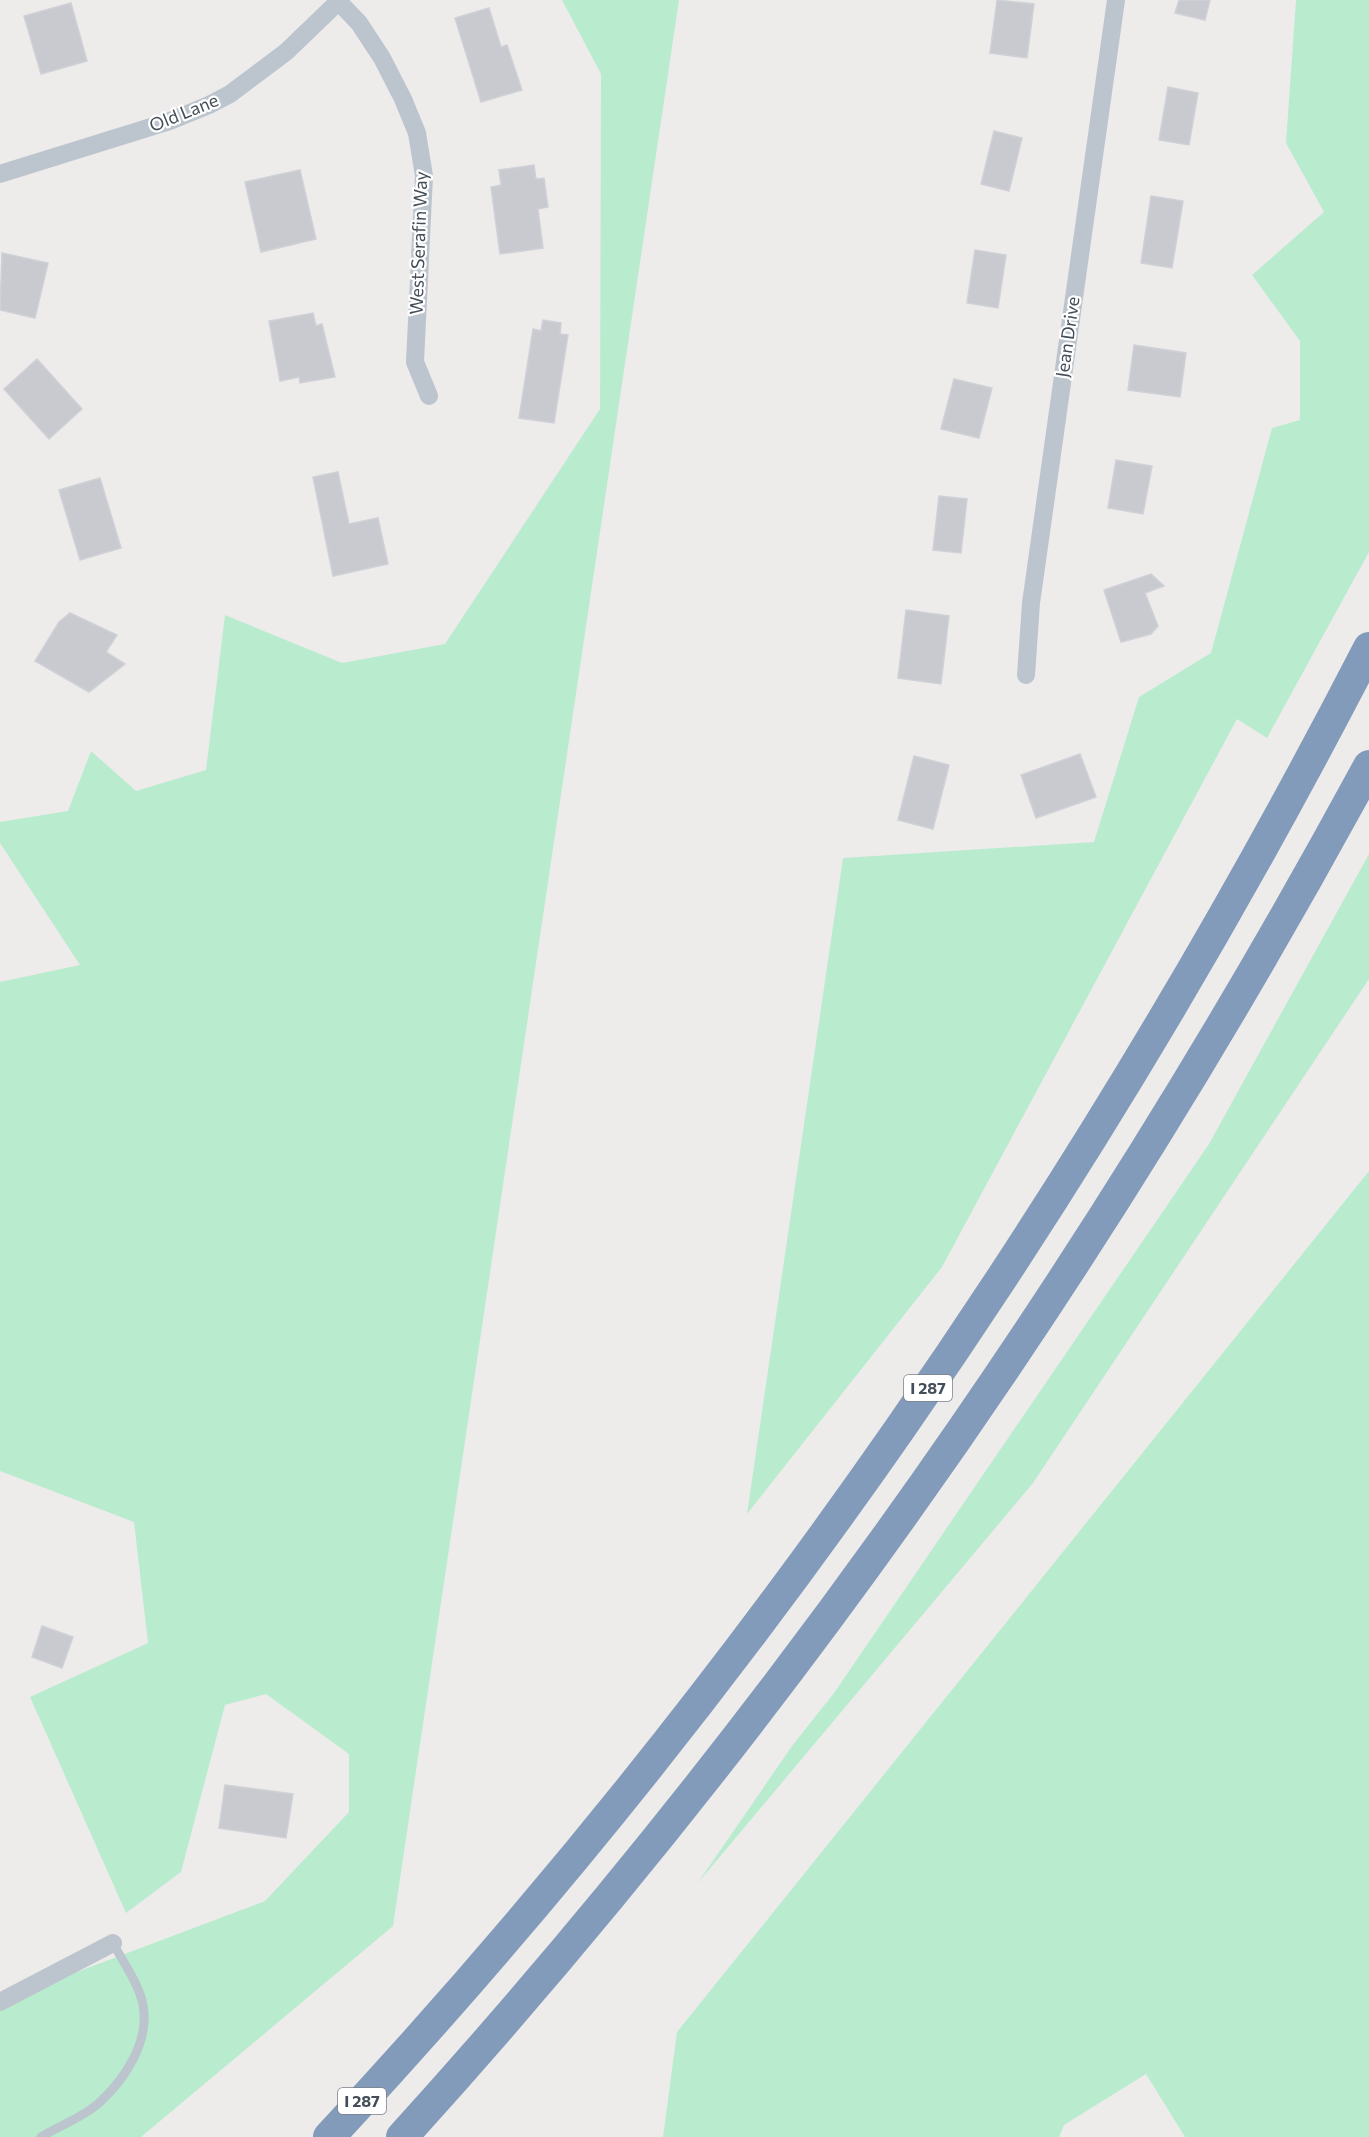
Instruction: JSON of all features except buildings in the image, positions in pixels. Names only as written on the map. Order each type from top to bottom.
[{"type":"highway","name":"I 287","points":[[329,2137],[496,1950],[629,1789],[780,1594],[902,1425],[1046,1211],[1169,1012],[1283,811],[1369,648]]},
{"type":"highway","name":"I 287","points":[[402,2137],[530,1993],[663,1832],[816,1636],[893,1532],[1028,1338],[1147,1152],[1221,1030],[1369,766]]},
{"type":"street","name":"Jean Drive","points":[[1026,675],[1030,603],[1116,0]]},
{"type":"street","name":"Old Lane","points":[[0,174],[170,121],[209,105],[230,94],[286,52],[339,1]]},
{"type":"street","name":"West Serafin Way","points":[[339,1],[359,23],[382,58],[417,133],[424,176],[415,362],[429,396]]},
{"type":"street","points":[[0,2002],[113,1943]]},
{"type":"lane","points":[[41,2137],[99,2103],[122,2077],[139,2047],[144,2029],[143,2005],[113,1943]]},
{"type":"green space","points":[[562,0],[679,0],[393,1926],[141,2137],[0,2137],[0,2001],[265,1901],[349,1812],[349,1754],[266,1694],[225,1705],[181,1872],[126,1913],[30,1697],[148,1643],[134,1522],[0,1471],[0,982],[80,965],[0,843],[0,822],[68,811],[91,751],[136,791],[206,770],[225,615],[342,663],[445,644],[600,409],[601,74]]},
{"type":"green space","points":[[1296,0],[1369,0],[1369,552],[1267,738],[1237,719],[942,1267],[747,1514],[843,858],[1094,842],[1139,697],[1211,653],[1272,428],[1300,420],[1300,341],[1252,275],[1324,212],[1286,143]]},
{"type":"green space","points":[[1369,854],[1369,979],[1033,1483],[697,1884],[792,1746],[834,1693],[1209,1144]]},
{"type":"green space","points":[[1369,1171],[1369,2137],[1185,2137],[1146,2074],[1064,2125],[1059,2137],[663,2137],[677,2032]]}]
